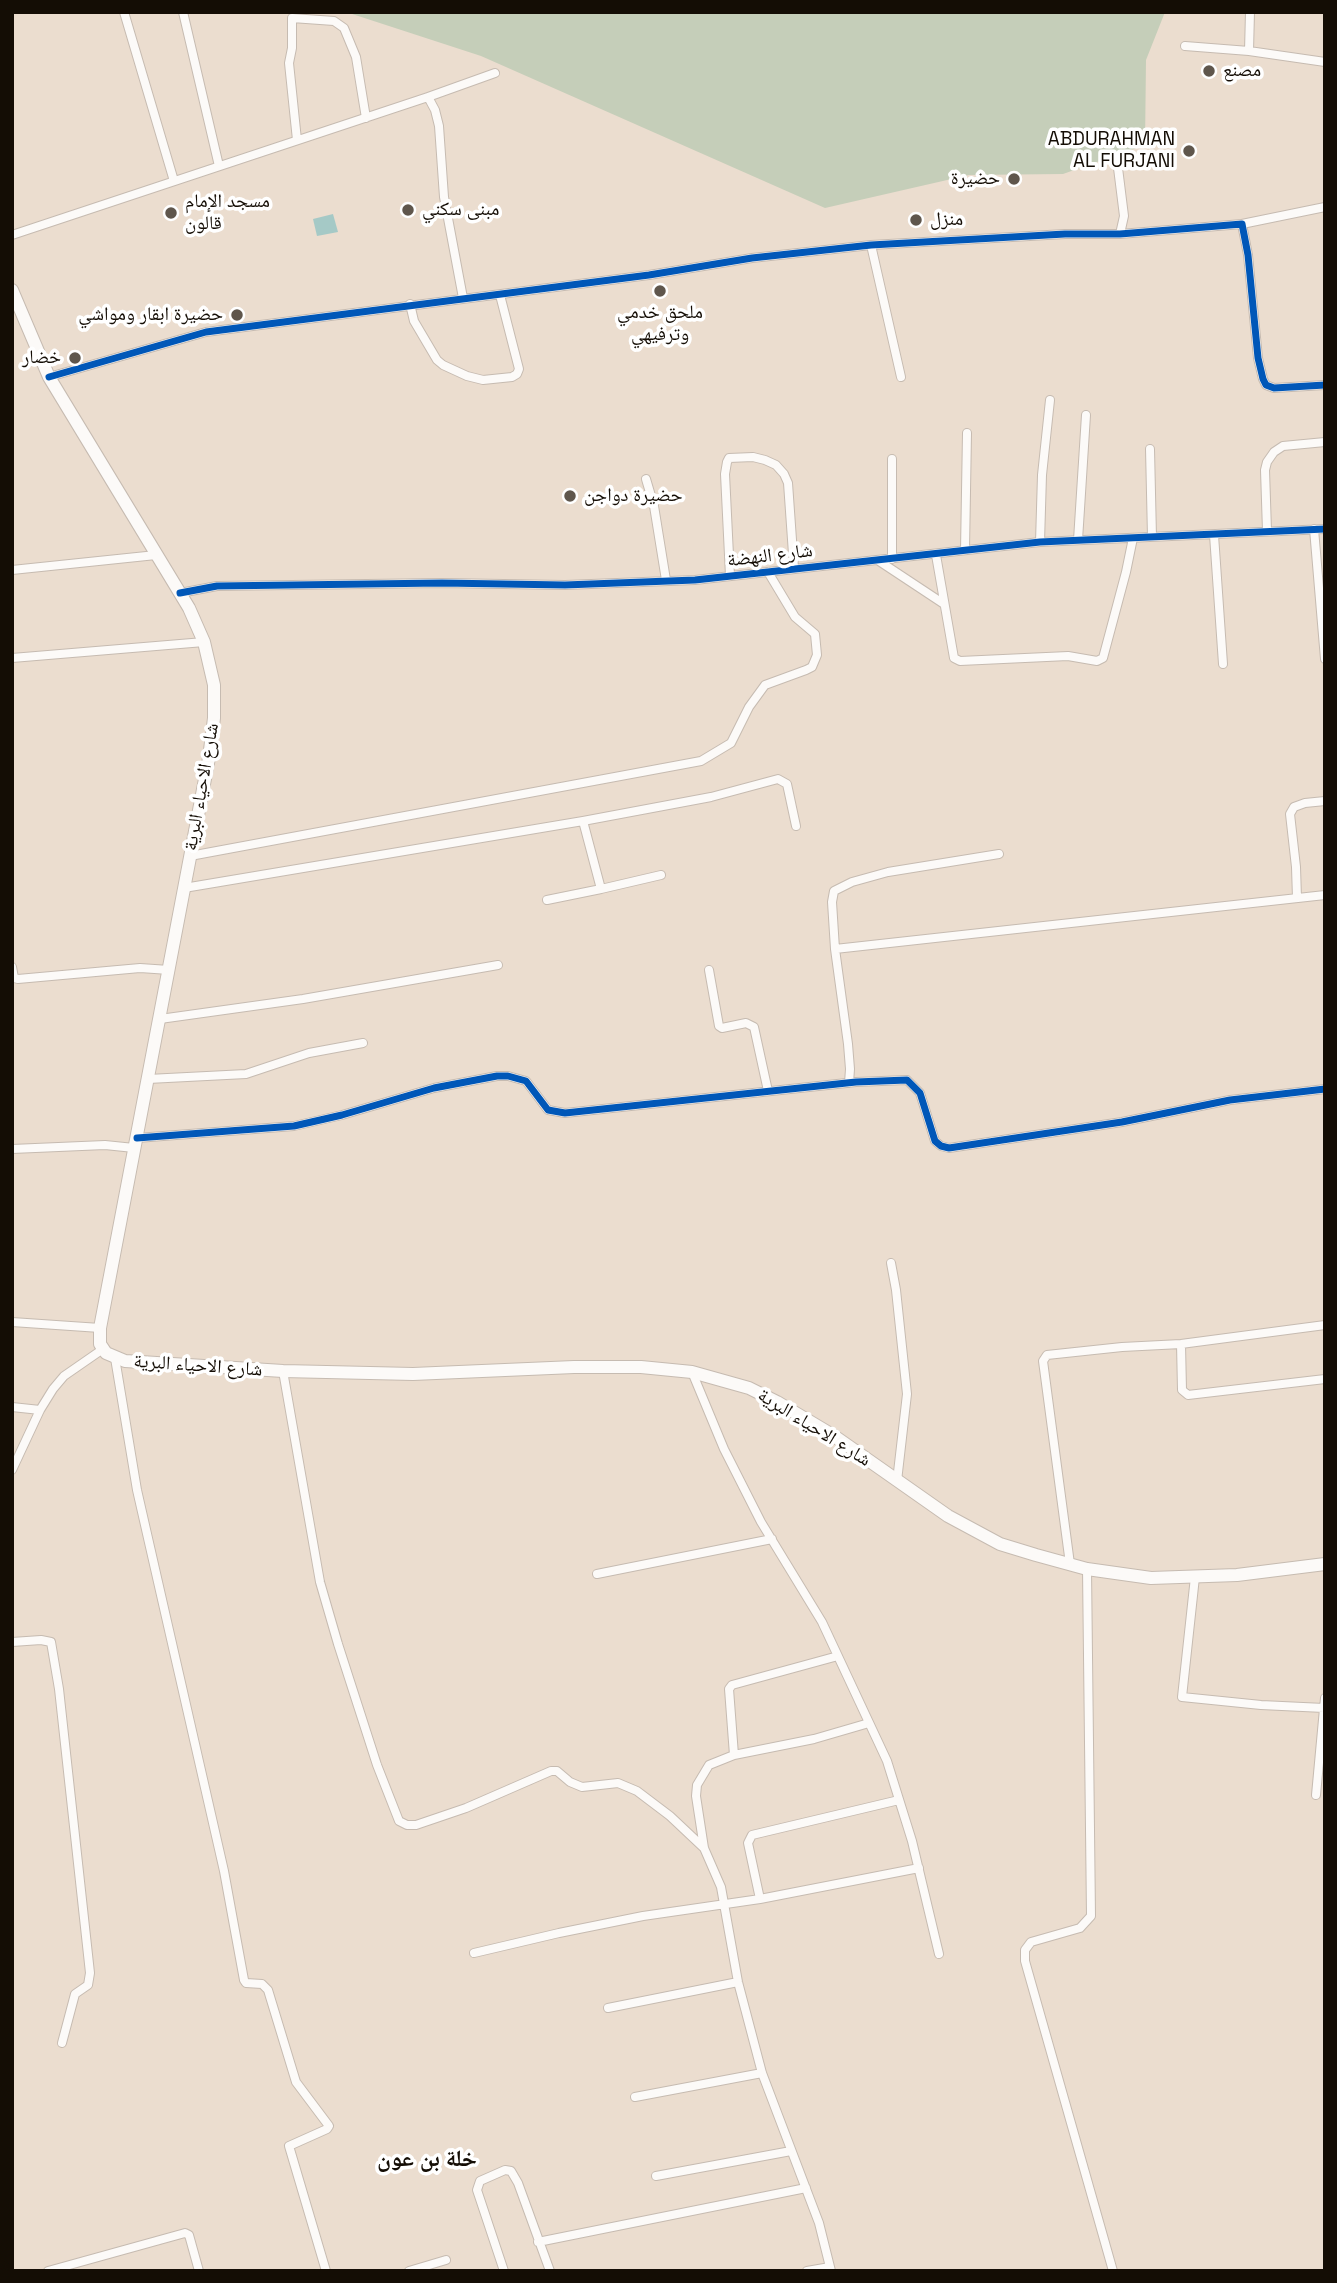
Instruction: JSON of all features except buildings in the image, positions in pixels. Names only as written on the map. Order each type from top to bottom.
[{"type":"main road","name":"شارع الاحياء البرية","points":[[12,290],[24,323],[50,377],[190,608],[204,642],[214,685],[214,718],[209,758],[100,1328],[100,1345],[103,1349],[115,1359],[283,1371],[413,1374],[641,1367],[692,1373],[748,1388],[778,1402],[834,1436],[956,1521],[1000,1544],[1087,1569],[1151,1578],[1270,1572],[1325,1564]]},
{"type":"street","points":[[124,12],[174,181]]},
{"type":"street","points":[[183,12],[219,166]]},
{"type":"street","points":[[1249,51],[1250,12]]},
{"type":"street","points":[[298,140],[289,63],[292,18],[334,21],[344,28],[356,57],[366,118]]},
{"type":"street","points":[[1185,46],[1249,51],[1325,62]]},
{"type":"street","points":[[12,235],[495,73]]},
{"type":"street","points":[[428,97],[439,126],[444,197],[463,298]]},
{"type":"street","points":[[1120,234],[1124,216],[1117,160],[1169,156]]},
{"type":"street","points":[[50,377],[206,332],[410,304],[500,295],[752,258],[871,245],[1065,234],[1120,234],[1242,225],[1325,207]]},
{"type":"street","points":[[1242,225],[1248,256],[1258,358],[1266,385],[1274,388],[1325,385]]},
{"type":"street","points":[[871,245],[901,377]]},
{"type":"street","points":[[410,304],[414,321],[443,365],[483,380],[512,377],[519,369],[500,295]]},
{"type":"street","points":[[1040,542],[1042,475],[1050,400]]},
{"type":"street","points":[[1078,540],[1086,415]]},
{"type":"street","points":[[965,550],[967,433]]},
{"type":"street","points":[[1267,531],[1267,461],[1283,446],[1325,442]]},
{"type":"street","points":[[1150,449],[1152,537]]},
{"type":"street","points":[[730,576],[725,474],[729,458],[753,457],[765,460],[776,465],[784,474],[788,483],[794,568]]},
{"type":"street","points":[[891,559],[892,459]]},
{"type":"street","points":[[646,479],[657,523],[666,580]]},
{"type":"street","points":[[1314,529],[1325,660]]},
{"type":"street","name":"شارع النهضة","points":[[180,593],[217,586],[442,583],[554,585],[666,580],[730,576],[1040,542],[1325,529]]},
{"type":"street","points":[[1214,535],[1223,664]]},
{"type":"street","points":[[936,555],[954,658],[960,661],[1068,656],[1100,661],[1133,538]]},
{"type":"street","points":[[12,570],[156,555]]},
{"type":"street","points":[[878,560],[944,604]]},
{"type":"street","points":[[190,856],[701,761],[731,743],[748,707],[765,685],[812,667],[817,655],[815,634],[795,617],[768,572]]},
{"type":"street","points":[[12,659],[204,642]]},
{"type":"street","points":[[184,888],[583,821],[711,797],[778,779],[787,784],[796,826]]},
{"type":"street","points":[[1297,898],[1290,814],[1294,807],[1325,801]]},
{"type":"street","points":[[583,821],[601,889]]},
{"type":"street","points":[[849,1083],[850,1069],[835,949],[832,897],[840,887],[888,872],[999,854]]},
{"type":"street","points":[[547,900],[661,875]]},
{"type":"street","points":[[835,949],[1325,895]]},
{"type":"street","points":[[160,1019],[291,1001],[498,965]]},
{"type":"street","points":[[12,967],[14,978],[18,979],[140,968],[169,970]]},
{"type":"street","points":[[709,970],[719,1026],[722,1028],[746,1023],[754,1027],[768,1091]]},
{"type":"street","points":[[148,1079],[246,1074],[309,1053],[363,1043]]},
{"type":"street","points":[[12,1149],[135,1143],[294,1126],[434,1088],[497,1076],[526,1081],[548,1110],[565,1113],[849,1083],[907,1080],[920,1093],[932,1135],[941,1146],[949,1148],[1122,1122],[1230,1100],[1325,1089]]},
{"type":"street","points":[[891,1263],[907,1394],[897,1481]]},
{"type":"street","points":[[12,1322],[100,1328]]},
{"type":"street","points":[[1070,1564],[1044,1358],[1047,1355],[1181,1344],[1325,1325]]},
{"type":"street","points":[[1181,1344],[1182,1390],[1188,1395],[1325,1380]]},
{"type":"street","points":[[12,1470],[40,1410],[64,1376],[103,1349]]},
{"type":"street","points":[[115,1359],[137,1490],[224,1871],[244,1980],[246,1983],[262,1984],[268,1990],[296,2082],[329,2126],[289,2146],[326,2271]]},
{"type":"street","points":[[283,1371],[320,1582],[377,1765],[399,1821],[416,1825],[466,1808],[551,1771],[557,1771],[570,1782],[582,1787],[618,1783],[637,1791],[670,1816],[704,1848]]},
{"type":"street","points":[[692,1373],[724,1449],[772,1539],[822,1622],[887,1760],[919,1868],[939,1954]]},
{"type":"street","points":[[12,1407],[40,1410]]},
{"type":"street","points":[[597,1574],[772,1539]]},
{"type":"street","points":[[1087,1569],[1091,1916],[1080,1928],[1031,1942],[1026,1950],[1026,1961],[1113,2271]]},
{"type":"street","points":[[1195,1577],[1182,1697],[1324,1708]]},
{"type":"street","points":[[12,1642],[51,1642],[60,1697],[90,1973],[88,1985],[75,1994],[62,2043]]},
{"type":"street","points":[[734,1755],[729,1689],[732,1685],[838,1656]]},
{"type":"street","points":[[1315,1795],[1325,1698]]},
{"type":"street","points":[[807,2271],[830,2269],[819,2223],[762,2073],[738,1982],[721,1887],[704,1848],[696,1806],[697,1785],[709,1765],[734,1755],[814,1739],[869,1723]]},
{"type":"street","points":[[760,1899],[748,1843],[752,1835],[899,1800]]},
{"type":"street","points":[[474,1953],[559,1933],[760,1899],[919,1868]]},
{"type":"street","points":[[608,2008],[738,1982]]},
{"type":"street","points":[[635,2096],[762,2073]]},
{"type":"street","points":[[656,2176],[791,2151]]},
{"type":"street","points":[[505,2271],[477,2190],[480,2180],[505,2170],[510,2171],[518,2183],[550,2271]]},
{"type":"street","points":[[538,2242],[806,2188]]},
{"type":"street","points":[[48,2271],[185,2232],[189,2235],[200,2271]]},
{"type":"street","points":[[409,2271],[446,2260]]},
{"type":"street","points":[[87,2261],[89,2271]]},
{"type":"green space","points":[[346,12],[1165,12],[1146,60],[1145,145],[1063,174],[969,175],[825,208],[481,56]]},
{"type":"water","points":[[333,214],[338,232],[317,236],[313,219]]},
{"type":"cycle path","points":[[49,377],[206,332],[649,275],[752,258],[871,245],[1065,234],[1120,234],[1242,224],[1248,255],[1258,358],[1266,385],[1274,388],[1325,385]]},
{"type":"cycle path","points":[[180,593],[217,586],[442,583],[565,585],[695,580],[1040,542],[1325,529]]},
{"type":"cycle path","points":[[137,1138],[294,1126],[434,1088],[497,1076],[526,1081],[548,1110],[565,1113],[856,1082],[907,1080],[920,1093],[935,1141],[949,1148],[1122,1122],[1230,1100],[1325,1089]]},
{"type":"place","name":"مصنع","points":[[1209,71]]},
{"type":"place","name":"ABDURAHMAN AL FURJANI","points":[[1189,151]]},
{"type":"place","name":"حضيرة","points":[[1014,179]]},
{"type":"place","name":"مبنى سكني","points":[[408,210]]},
{"type":"place","name":"مسجد الإمام قالون","points":[[171,213]]},
{"type":"place","name":"منزل","points":[[916,220]]},
{"type":"place","name":"ملحق خدمي وترفيهي","points":[[660,291]]},
{"type":"place","name":"حضيرة ابقار ومواشي","points":[[237,315]]},
{"type":"place","name":"خضار","points":[[75,358]]},
{"type":"place","name":"حضيرة دواجن","points":[[570,496]]},
{"type":"district","name":"خلة بن عون","points":[[427,2160]]}]
